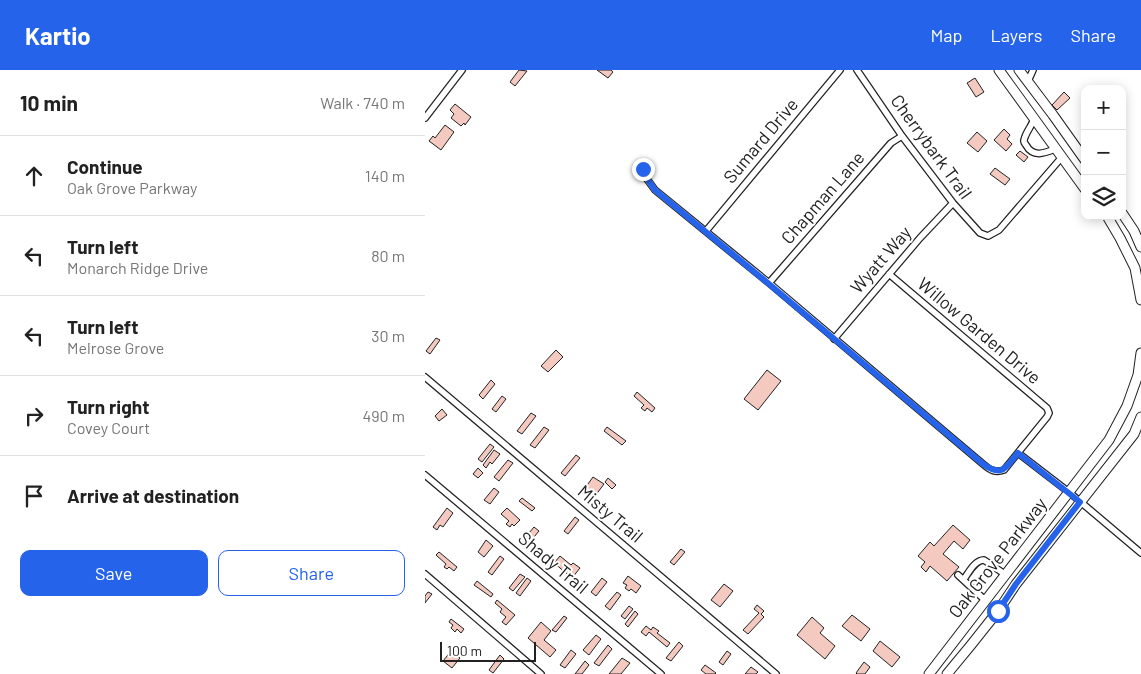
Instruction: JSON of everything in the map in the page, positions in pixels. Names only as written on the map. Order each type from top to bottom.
[{"type":"main road","points":[[999,70],[1081,183]]},
{"type":"main road","points":[[1019,70],[1081,154]]},
{"type":"main road","points":[[1126,219],[1134,230],[1141,247]]},
{"type":"main road","points":[[1109,220],[1135,268],[1141,300]]},
{"type":"main road","name":"Oak Grove Parkway","points":[[929,674],[1109,440],[1127,406],[1138,375],[1141,353]]},
{"type":"main road","name":"Oak Grove Parkway","points":[[947,674],[998,611],[1016,584],[1134,434],[1141,417]]},
{"type":"street","points":[[425,118],[462,70]]},
{"type":"street","name":"Sumard Drive","points":[[706,231],[840,70]]},
{"type":"street","name":"Cherrybark Trail","points":[[857,70],[953,203],[980,233],[988,236],[999,230],[1062,157]]},
{"type":"street","points":[[1028,81],[1033,70]]},
{"type":"street","points":[[1034,119],[1025,136],[1024,142],[1028,149],[1033,153],[1043,154],[1055,149]]},
{"type":"street","name":"Chapman Lane","points":[[769,284],[891,143],[903,136]]},
{"type":"street","points":[[643,169],[644,174],[655,190],[983,464],[994,471],[1004,470],[1018,453],[1141,553]]},
{"type":"street","name":"Wyatt Way","points":[[834,339],[920,238],[953,203]]},
{"type":"street","name":"Willow Garden Drive","points":[[889,274],[1047,408],[1049,413],[1047,417],[1018,453]]},
{"type":"street","name":"Misty Trail","points":[[425,377],[777,674]]},
{"type":"street","name":"Shady Trail","points":[[425,475],[661,674]]},
{"type":"street","points":[[964,579],[977,562],[981,560],[984,560],[1006,575]]},
{"type":"street","points":[[425,574],[541,674]]},
{"type":"street","points":[[958,575],[986,601]]},
{"type":"building","points":[[519,70],[527,71],[515,86],[510,82]]},
{"type":"building","points":[[597,70],[611,70],[613,72],[608,78]]},
{"type":"building","points":[[975,78],[984,92],[976,97],[967,83]]},
{"type":"building","points":[[1064,92],[1070,98],[1057,110],[1052,105]]},
{"type":"building","points":[[455,104],[471,117],[465,125],[464,123],[461,126],[451,118],[454,114],[450,110]]},
{"type":"building","points":[[445,125],[454,132],[441,150],[429,141],[433,136],[435,138]]},
{"type":"building","points":[[1004,129],[1010,135],[1007,139],[1012,144],[1006,151],[994,140]]},
{"type":"building","points":[[977,132],[987,141],[978,152],[967,143]]},
{"type":"building","points":[[1020,151],[1028,157],[1024,162],[1016,155]]},
{"type":"building","points":[[995,168],[1010,179],[1005,185],[990,174]]},
{"type":"building","points":[[436,338],[440,340],[430,354],[426,351]]},
{"type":"building","points":[[556,350],[563,357],[548,372],[541,366]]},
{"type":"building","points":[[767,370],[781,381],[758,410],[744,399]]},
{"type":"building","points":[[491,380],[495,384],[483,399],[479,395]]},
{"type":"building","points":[[637,392],[655,408],[652,412],[647,408],[645,411],[641,408],[644,405],[634,396]]},
{"type":"building","points":[[502,396],[506,399],[496,412],[492,409]]},
{"type":"building","points":[[442,409],[447,415],[439,421],[435,416]]},
{"type":"building","points":[[531,413],[536,416],[522,434],[517,431]]},
{"type":"building","points":[[544,427],[549,430],[535,448],[530,445]]},
{"type":"building","points":[[607,427],[626,441],[622,445],[604,431]]},
{"type":"building","points":[[490,444],[494,447],[482,462],[478,459]]},
{"type":"building","points":[[494,450],[500,454],[486,468],[483,465]]},
{"type":"building","points":[[576,455],[580,458],[565,476],[561,473]]},
{"type":"building","points":[[508,460],[513,463],[499,481],[494,477]]},
{"type":"building","points":[[478,468],[483,473],[478,478],[473,474]]},
{"type":"building","points":[[593,477],[604,484],[595,496],[585,488]]},
{"type":"building","points":[[608,478],[616,485],[612,489],[605,482]]},
{"type":"building","points":[[494,488],[499,492],[490,504],[484,500]]},
{"type":"building","points":[[522,498],[535,508],[532,511],[519,501]]},
{"type":"building","points":[[447,508],[453,513],[443,527],[440,525],[437,530],[433,527]]},
{"type":"building","points":[[507,508],[520,520],[514,526],[512,524],[510,527],[506,524],[509,521],[501,514]]},
{"type":"building","points":[[575,517],[579,520],[568,534],[564,531]]},
{"type":"building","points":[[953,525],[970,540],[963,549],[954,541],[943,554],[959,567],[947,581],[930,566],[926,572],[921,567],[925,562],[918,556],[930,542],[934,546]]},
{"type":"building","points":[[534,527],[539,531],[529,543],[524,539]]},
{"type":"building","points":[[486,540],[493,546],[484,557],[478,552]]},
{"type":"building","points":[[681,549],[685,552],[674,565],[670,562]]},
{"type":"building","points":[[439,552],[457,567],[454,571],[449,567],[447,569],[444,567],[446,564],[436,555]]},
{"type":"building","points":[[500,556],[504,559],[492,575],[488,572]]},
{"type":"building","points":[[560,556],[571,565],[573,563],[580,568],[572,578],[554,563]]},
{"type":"building","points":[[520,574],[525,577],[513,591],[509,588]]},
{"type":"building","points":[[628,576],[641,586],[636,593],[631,589],[629,591],[625,588],[627,585],[623,583]]},
{"type":"building","points":[[527,578],[531,581],[520,596],[516,593]]},
{"type":"building","points":[[602,578],[607,582],[596,596],[591,592]]},
{"type":"building","points":[[477,581],[493,594],[491,597],[474,585]]},
{"type":"building","points":[[724,584],[733,591],[720,607],[711,600]]},
{"type":"building","points":[[428,592],[432,594],[425,603],[425,596]]},
{"type":"building","points":[[617,592],[621,595],[610,610],[605,606]]},
{"type":"building","points":[[497,600],[515,615],[506,625],[502,622],[506,617],[500,612],[502,609],[495,603]]},
{"type":"building","points":[[757,605],[764,611],[761,614],[764,617],[748,634],[743,630],[759,613],[754,609]]},
{"type":"building","points":[[629,606],[633,609],[625,619],[621,616]]},
{"type":"building","points":[[635,611],[638,614],[628,627],[625,624]]},
{"type":"building","points":[[852,615],[870,629],[861,641],[842,626]]},
{"type":"building","points":[[564,616],[567,618],[556,632],[552,630]]},
{"type":"building","points":[[812,617],[824,628],[820,633],[835,646],[825,659],[797,635]]},
{"type":"building","points":[[451,619],[464,629],[461,633],[457,629],[455,632],[451,628],[453,625],[449,622]]},
{"type":"building","points":[[541,622],[551,631],[544,640],[556,650],[550,657],[528,638]]},
{"type":"building","points":[[646,626],[651,630],[653,627],[659,631],[657,633],[670,643],[667,647],[649,632],[646,636],[641,632]]},
{"type":"building","points":[[596,635],[601,639],[589,655],[583,650]]},
{"type":"building","points":[[880,641],[900,657],[892,667],[873,651]]},
{"type":"building","points":[[679,642],[683,646],[671,661],[666,658]]},
{"type":"building","points":[[608,645],[612,649],[599,666],[594,663]]},
{"type":"building","points":[[571,650],[576,654],[565,668],[560,665]]},
{"type":"building","points":[[451,651],[460,658],[452,668],[443,661]]},
{"type":"building","points":[[727,651],[731,654],[723,665],[719,662]]},
{"type":"building","points":[[500,655],[504,659],[493,673],[489,670]]},
{"type":"building","points":[[622,658],[630,663],[621,674],[609,674]]},
{"type":"building","points":[[585,661],[589,665],[582,674],[575,674]]},
{"type":"building","points":[[864,662],[870,667],[865,674],[857,674],[856,673]]},
{"type":"building","points":[[705,665],[716,673],[706,674],[701,670]]},
{"type":"building","points":[[751,667],[758,672],[756,674],[745,674]]},
{"type":"route","points":[[643,169],[644,174],[655,190],[983,464],[994,471],[1004,470],[1018,453],[1080,502],[1016,584],[998,611]]}]
